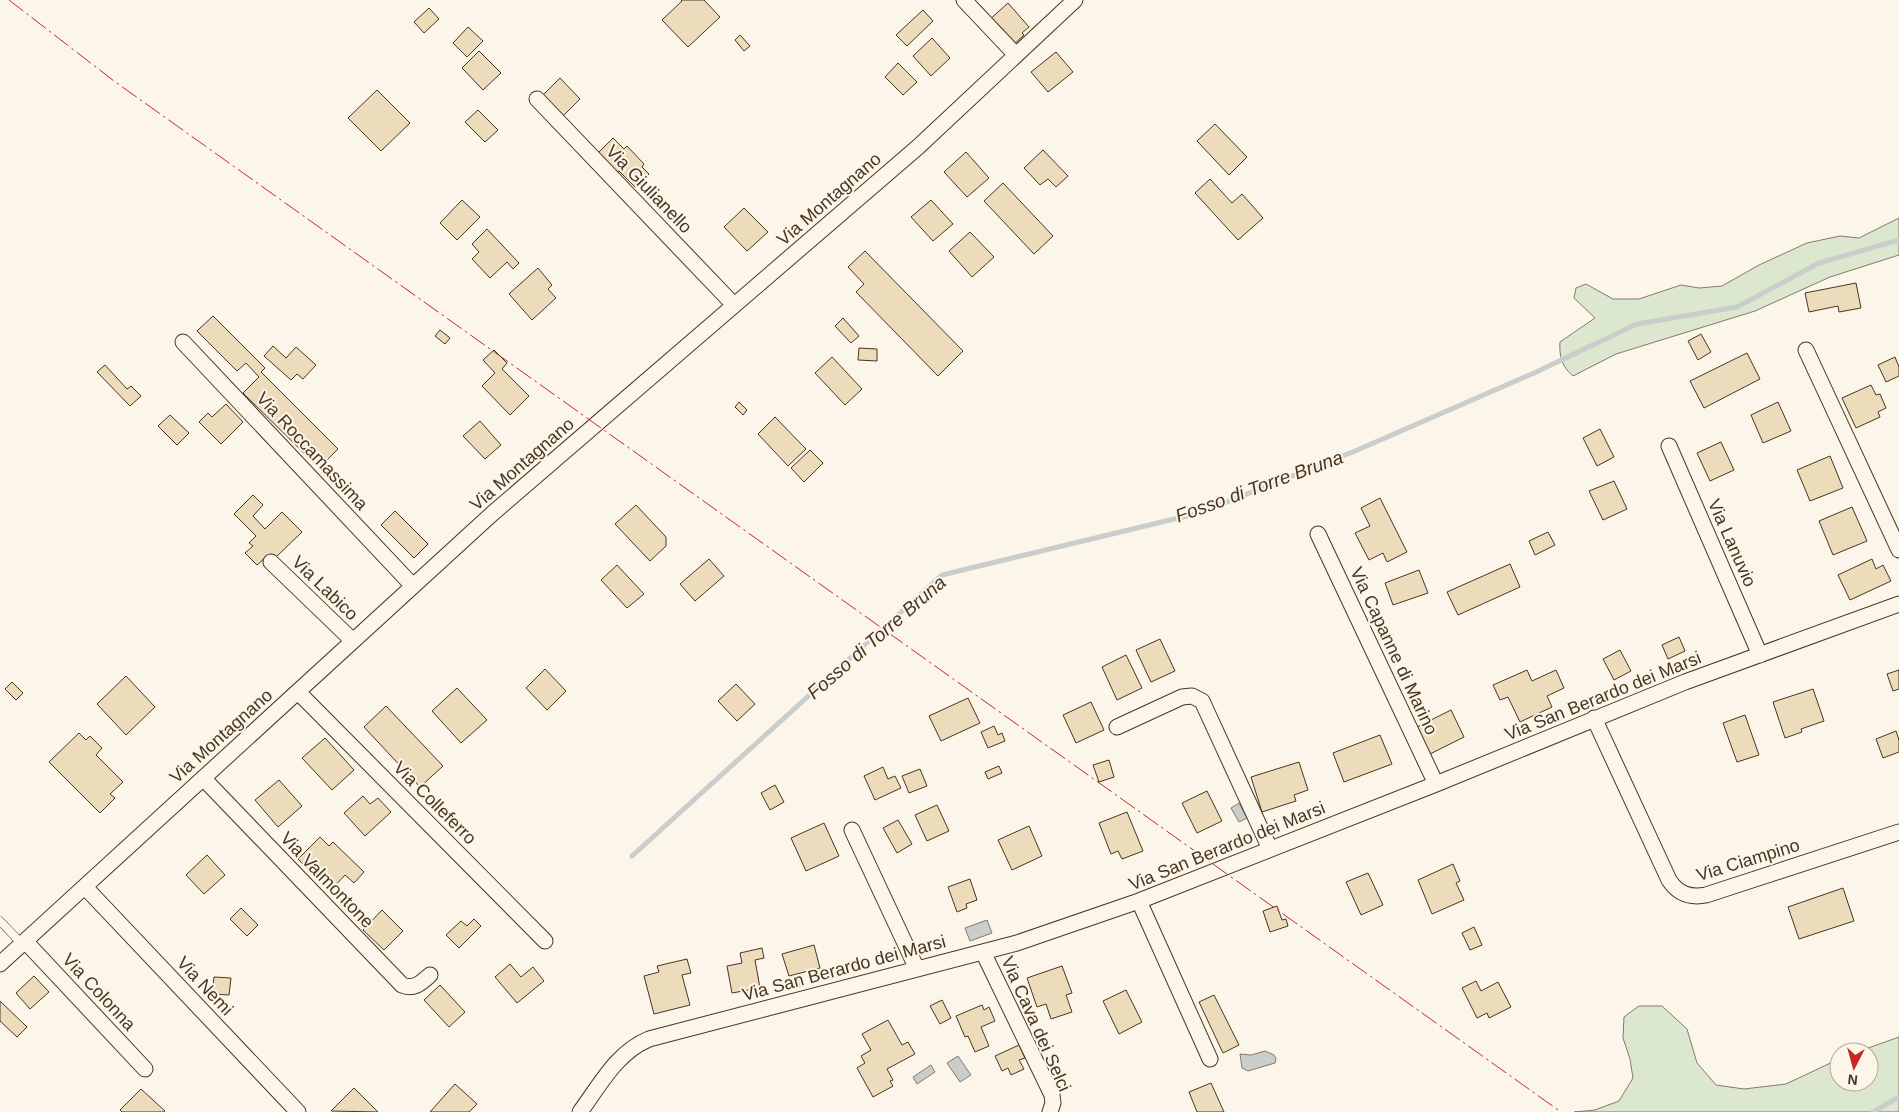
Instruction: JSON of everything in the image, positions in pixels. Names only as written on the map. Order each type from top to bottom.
[{"type":"street","points":[[964,0],[1016,55]]},
{"type":"street","name":"Via Montagnano","points":[[0,964],[493,513],[918,147],[1075,0]]},
{"type":"street","name":"Via Giulianello","points":[[537,99],[734,305]]},
{"type":"street","name":"Via Roccamassima","points":[[183,342],[414,586]]},
{"type":"street","points":[[1806,350],[1899,550]]},
{"type":"street","name":"Via Lanuvio","points":[[1669,446],[1760,655]]},
{"type":"street","name":"Via Capanne di Marino","points":[[1318,534],[1436,784]]},
{"type":"street","name":"Via Labico","points":[[271,562],[353,641]]},
{"type":"street","name":"Via San Berardo dei Marsi","points":[[580,1112],[622,1055],[641,1042],[1053,932],[1139,901],[1436,784],[1594,718],[1899,604]]},
{"type":"street","name":"Via Colleferro","points":[[298,692],[545,941]]},
{"type":"street","points":[[1117,727],[1182,697],[1192,696],[1202,701],[1270,849]]},
{"type":"street","name":"Via Ciampino","points":[[1594,718],[1669,880],[1676,889],[1686,895],[1706,895],[1899,832]]},
{"type":"street","name":"Via Valmontone","points":[[203,778],[402,985],[417,986],[430,975]]},
{"type":"street","points":[[852,830],[917,969]]},
{"type":"street","name":"Via Nemi","points":[[84,887],[298,1112]]},
{"type":"street","points":[[1139,901],[1210,1058]]},
{"type":"street","name":"Via Colonna","points":[[24,942],[145,1069]]},
{"type":"street","name":"Via Cava dei Selci","points":[[983,952],[1052,1095],[1053,1103],[1050,1112]]},
{"type":"lane","points":[[0,921],[24,942]]},
{"type":"green space","points":[[1899,218],[1899,255],[1830,277],[1755,311],[1616,354],[1573,376],[1566,369],[1562,361],[1560,342],[1595,318],[1574,298],[1576,288],[1586,284],[1613,299],[1639,299],[1681,285],[1699,288],[1722,286],[1759,265],[1807,243],[1840,236],[1859,238]]},
{"type":"green space","points":[[1639,1006],[1662,1006],[1687,1029],[1697,1063],[1716,1085],[1744,1089],[1786,1084],[1829,1064],[1829,1092],[1879,1092],[1879,1044],[1899,1037],[1899,1112],[1574,1112],[1595,1110],[1619,1101],[1633,1078],[1630,1059],[1623,1038],[1624,1017]]},
{"type":"shaded area","points":[[1239,803],[1247,818],[1239,822],[1231,808]]},
{"type":"shaded area","points":[[987,920],[992,933],[970,941],[965,928]]},
{"type":"shaded area","points":[[798,978],[800,987],[781,991],[779,982]]},
{"type":"shaded area","points":[[1265,1051],[1274,1055],[1275,1063],[1248,1071],[1242,1068],[1240,1054],[1251,1055]]},
{"type":"shaded area","points":[[958,1056],[971,1075],[960,1082],[947,1063]]},
{"type":"shaded area","points":[[931,1065],[935,1072],[917,1084],[913,1077]]},
{"type":"building","points":[[681,0],[704,0],[720,17],[688,47],[662,20]]},
{"type":"building","points":[[1008,3],[1029,27],[1022,33],[1024,35],[1011,47],[988,21]]},
{"type":"building","points":[[429,8],[439,19],[424,33],[414,22]]},
{"type":"building","points":[[923,10],[933,21],[907,46],[896,35]]},
{"type":"building","points":[[468,27],[483,41],[467,57],[453,43]]},
{"type":"building","points":[[740,35],[750,46],[744,51],[735,40]]},
{"type":"building","points":[[932,38],[950,58],[931,76],[913,56]]},
{"type":"building","points":[[479,51],[501,73],[483,90],[462,68]]},
{"type":"building","points":[[1056,52],[1073,72],[1048,92],[1031,72]]},
{"type":"building","points":[[898,63],[917,82],[903,95],[885,77]]},
{"type":"building","points":[[560,78],[580,99],[561,118],[541,97]]},
{"type":"building","points":[[377,90],[410,123],[381,151],[348,118]]},
{"type":"building","points":[[478,110],[498,130],[485,142],[465,122]]},
{"type":"building","points":[[1215,124],[1247,157],[1229,175],[1197,141]]},
{"type":"building","points":[[613,138],[624,149],[627,146],[644,164],[642,167],[649,174],[635,187],[619,171],[616,173],[597,154]]},
{"type":"building","points":[[1043,150],[1068,176],[1056,187],[1048,179],[1040,185],[1024,168]]},
{"type":"building","points":[[966,152],[989,178],[967,197],[944,172]]},
{"type":"building","points":[[1210,179],[1232,203],[1242,194],[1263,218],[1238,240],[1195,193]]},
{"type":"building","points":[[1003,183],[1053,236],[1034,254],[984,201]]},
{"type":"building","points":[[462,200],[480,217],[457,240],[440,223]]},
{"type":"building","points":[[931,200],[953,224],[933,241],[911,217]]},
{"type":"building","points":[[744,208],[768,232],[747,251],[724,227]]},
{"type":"building","points":[[487,229],[519,263],[513,269],[507,262],[490,278],[472,259],[479,252],[472,244]]},
{"type":"building","points":[[970,232],[994,257],[972,277],[949,251]]},
{"type":"building","points":[[865,251],[963,351],[938,376],[856,292],[864,284],[848,267]]},
{"type":"building","points":[[538,268],[552,285],[548,289],[556,298],[532,320],[509,294]]},
{"type":"building","points":[[1856,283],[1861,308],[1839,312],[1838,306],[1809,312],[1805,293]]},
{"type":"building","points":[[213,316],[265,368],[261,372],[338,449],[323,464],[320,461],[316,465],[243,393],[259,377],[246,363],[237,371],[197,331]]},
{"type":"building","points":[[843,318],[859,336],[851,343],[835,326]]},
{"type":"building","points":[[440,330],[450,338],[445,344],[435,336]]},
{"type":"building","points":[[1701,334],[1711,352],[1698,360],[1688,341]]},
{"type":"building","points":[[273,346],[286,358],[296,347],[316,365],[303,379],[297,374],[291,380],[264,356]]},
{"type":"building","points":[[859,348],[877,349],[877,361],[858,360]]},
{"type":"building","points":[[494,350],[507,363],[502,369],[529,396],[510,415],[482,386],[495,373],[483,360]]},
{"type":"building","points":[[1747,353],[1760,379],[1704,408],[1690,381]]},
{"type":"building","points":[[832,357],[862,389],[845,405],[815,373]]},
{"type":"building","points":[[1895,357],[1899,367],[1899,376],[1886,382],[1878,365]]},
{"type":"building","points":[[105,365],[127,389],[131,386],[141,396],[130,406],[97,372]]},
{"type":"building","points":[[1871,385],[1876,395],[1880,394],[1886,408],[1878,412],[1880,417],[1856,428],[1842,398]]},
{"type":"building","points":[[739,402],[747,410],[743,415],[735,407]]},
{"type":"building","points":[[1778,402],[1791,431],[1763,443],[1751,415]]},
{"type":"building","points":[[226,404],[243,422],[221,444],[199,422],[208,413],[212,417]]},
{"type":"building","points":[[170,415],[189,433],[177,445],[158,426]]},
{"type":"building","points":[[775,417],[806,449],[788,466],[758,434]]},
{"type":"building","points":[[480,421],[501,445],[485,459],[463,436]]},
{"type":"building","points":[[1600,429],[1614,457],[1597,466],[1583,438]]},
{"type":"building","points":[[1721,442],[1734,470],[1710,481],[1697,453]]},
{"type":"building","points":[[810,450],[823,463],[804,482],[791,468]]},
{"type":"building","points":[[1830,456],[1843,488],[1810,501],[1797,470]]},
{"type":"building","points":[[1614,481],[1627,509],[1603,520],[1589,491]]},
{"type":"building","points":[[253,495],[263,505],[253,516],[265,529],[282,512],[302,532],[275,558],[265,558],[257,565],[245,553],[253,546],[249,543],[256,536],[234,514]]},
{"type":"building","points":[[1380,498],[1407,552],[1387,562],[1383,553],[1369,560],[1355,533],[1370,526],[1361,508]]},
{"type":"building","points":[[636,505],[666,537],[666,546],[650,561],[615,524]]},
{"type":"building","points":[[1852,507],[1867,541],[1833,555],[1819,521]]},
{"type":"building","points":[[395,511],[428,544],[414,558],[381,525]]},
{"type":"building","points":[[1548,532],[1555,545],[1535,555],[1529,541]]},
{"type":"building","points":[[709,559],[724,576],[695,601],[680,584]]},
{"type":"building","points":[[1872,559],[1876,569],[1883,565],[1891,581],[1850,600],[1838,575]]},
{"type":"building","points":[[1510,564],[1520,587],[1458,615],[1447,592]]},
{"type":"building","points":[[617,565],[644,594],[627,608],[601,580]]},
{"type":"building","points":[[1419,570],[1428,593],[1393,605],[1385,583]]},
{"type":"building","points":[[1679,637],[1685,651],[1668,659],[1662,645]]},
{"type":"building","points":[[1160,639],[1175,671],[1151,682],[1136,650]]},
{"type":"building","points":[[1620,650],[1631,671],[1614,680],[1603,659]]},
{"type":"building","points":[[1126,655],[1142,688],[1117,700],[1102,667]]},
{"type":"building","points":[[545,669],[566,691],[547,710],[526,688]]},
{"type":"building","points":[[1527,670],[1532,681],[1556,670],[1564,688],[1547,696],[1552,707],[1520,722],[1508,697],[1500,700],[1493,685]]},
{"type":"building","points":[[1899,670],[1899,689],[1893,691],[1887,674]]},
{"type":"building","points":[[126,676],[155,707],[126,735],[97,704]]},
{"type":"building","points":[[12,682],[23,693],[16,700],[5,689]]},
{"type":"building","points":[[736,684],[755,704],[737,721],[718,701]]},
{"type":"building","points":[[457,688],[487,720],[461,743],[432,711]]},
{"type":"building","points":[[1813,689],[1824,721],[1801,729],[1802,732],[1785,738],[1773,702]]},
{"type":"building","points":[[968,698],[980,723],[941,741],[929,716]]},
{"type":"building","points":[[1091,702],[1104,730],[1076,743],[1063,715]]},
{"type":"building","points":[[386,706],[443,766],[420,787],[364,727]]},
{"type":"building","points":[[1451,710],[1464,737],[1430,754],[1417,727]]},
{"type":"building","points":[[1745,715],[1759,755],[1737,762],[1723,723]]},
{"type":"building","points":[[994,726],[998,735],[1002,733],[1005,741],[988,748],[981,732]]},
{"type":"building","points":[[1896,731],[1899,740],[1899,752],[1883,758],[1876,739]]},
{"type":"building","points":[[79,733],[86,740],[90,736],[102,748],[96,755],[123,782],[110,794],[115,798],[100,813],[49,762]]},
{"type":"building","points":[[1380,735],[1392,764],[1344,782],[1333,753]]},
{"type":"building","points":[[325,738],[354,770],[332,790],[302,758]]},
{"type":"building","points":[[1109,760],[1114,777],[1099,782],[1093,765]]},
{"type":"building","points":[[1299,762],[1308,790],[1294,795],[1296,801],[1262,812],[1251,777]]},
{"type":"building","points":[[999,766],[1002,773],[988,779],[985,772]]},
{"type":"building","points":[[883,767],[888,779],[895,776],[901,788],[875,800],[864,776]]},
{"type":"building","points":[[920,769],[927,786],[909,793],[902,776]]},
{"type":"building","points":[[279,780],[302,806],[278,827],[255,800]]},
{"type":"building","points":[[775,785],[784,802],[770,810],[761,793]]},
{"type":"building","points":[[1207,791],[1222,821],[1197,833],[1182,803]]},
{"type":"building","points":[[363,796],[370,804],[378,798],[391,812],[365,836],[344,813]]},
{"type":"building","points":[[937,805],[949,831],[927,841],[915,815]]},
{"type":"building","points":[[1127,812],[1143,851],[1122,859],[1118,851],[1111,854],[1099,823]]},
{"type":"building","points":[[898,820],[912,844],[897,853],[883,828]]},
{"type":"building","points":[[824,823],[839,856],[806,871],[791,838]]},
{"type":"building","points":[[1029,826],[1042,856],[1012,870],[998,840]]},
{"type":"building","points":[[320,837],[329,846],[333,842],[364,872],[354,883],[345,875],[330,891],[298,859]]},
{"type":"building","points":[[207,855],[225,875],[204,894],[186,875]]},
{"type":"building","points":[[1453,864],[1460,881],[1456,883],[1464,900],[1432,914],[1418,880]]},
{"type":"building","points":[[1368,873],[1383,905],[1361,915],[1346,882]]},
{"type":"building","points":[[970,879],[977,900],[966,904],[967,908],[957,912],[948,887]]},
{"type":"building","points":[[1843,888],[1854,921],[1799,939],[1788,907]]},
{"type":"building","points":[[1277,906],[1282,920],[1286,919],[1288,926],[1270,932],[1263,911]]},
{"type":"building","points":[[241,908],[258,925],[247,936],[230,919]]},
{"type":"building","points":[[382,910],[403,931],[384,950],[363,930]]},
{"type":"building","points":[[474,919],[481,926],[459,948],[446,935],[461,921],[467,926]]},
{"type":"building","points":[[1474,927],[1482,945],[1470,950],[1462,933]]},
{"type":"building","points":[[814,945],[820,968],[789,976],[782,954]]},
{"type":"building","points":[[762,948],[764,958],[755,960],[760,988],[732,993],[727,966],[742,963],[740,953]]},
{"type":"building","points":[[687,959],[691,973],[682,975],[690,1005],[654,1014],[644,976],[659,972],[657,966]]},
{"type":"building","points":[[510,964],[521,977],[533,967],[544,981],[517,1003],[495,977]]},
{"type":"building","points":[[1062,966],[1072,993],[1066,995],[1072,1012],[1051,1019],[1046,1004],[1037,1007],[1027,978]]},
{"type":"building","points":[[34,976],[49,992],[30,1009],[16,993]]},
{"type":"building","points":[[214,977],[231,978],[229,995],[212,994]]},
{"type":"building","points":[[1476,981],[1481,991],[1498,982],[1511,1007],[1489,1018],[1487,1013],[1477,1018],[1462,988]]},
{"type":"building","points":[[440,985],[465,1012],[449,1027],[424,1000]]},
{"type":"building","points":[[1126,990],[1142,1022],[1119,1034],[1103,1001]]},
{"type":"building","points":[[1214,995],[1239,1045],[1223,1053],[1199,1002]]},
{"type":"building","points":[[942,1000],[951,1018],[940,1024],[930,1006]]},
{"type":"building","points":[[0,1001],[27,1027],[17,1037],[0,1021]]},
{"type":"building","points":[[982,1005],[984,1010],[989,1007],[995,1021],[981,1027],[989,1046],[975,1052],[968,1036],[965,1037],[956,1016]]},
{"type":"building","points":[[888,1020],[902,1045],[908,1042],[915,1054],[887,1069],[893,1080],[890,1081],[893,1086],[873,1097],[857,1068],[865,1063],[861,1056],[871,1050],[862,1034]]},
{"type":"building","points":[[1019,1045],[1025,1058],[1019,1060],[1024,1069],[1011,1075],[1008,1068],[1002,1071],[995,1056]]},
{"type":"building","points":[[1211,1083],[1224,1112],[1197,1112],[1189,1092]]},
{"type":"building","points":[[455,1084],[477,1104],[469,1112],[430,1112]]},
{"type":"building","points":[[354,1088],[378,1112],[331,1111]]},
{"type":"building","points":[[141,1089],[165,1111],[122,1112],[120,1110]]},
{"type":"waterway","name":"Fosso di Torre Bruna","points":[[632,856],[942,575],[1199,513],[1355,451],[1534,373],[1637,324],[1737,307],[1819,263],[1899,240]]},
{"type":"waterway","points":[[1873,1112],[1899,1097]]},
{"type":"power","points":[[9,0],[114,81],[1561,1112]]}]
